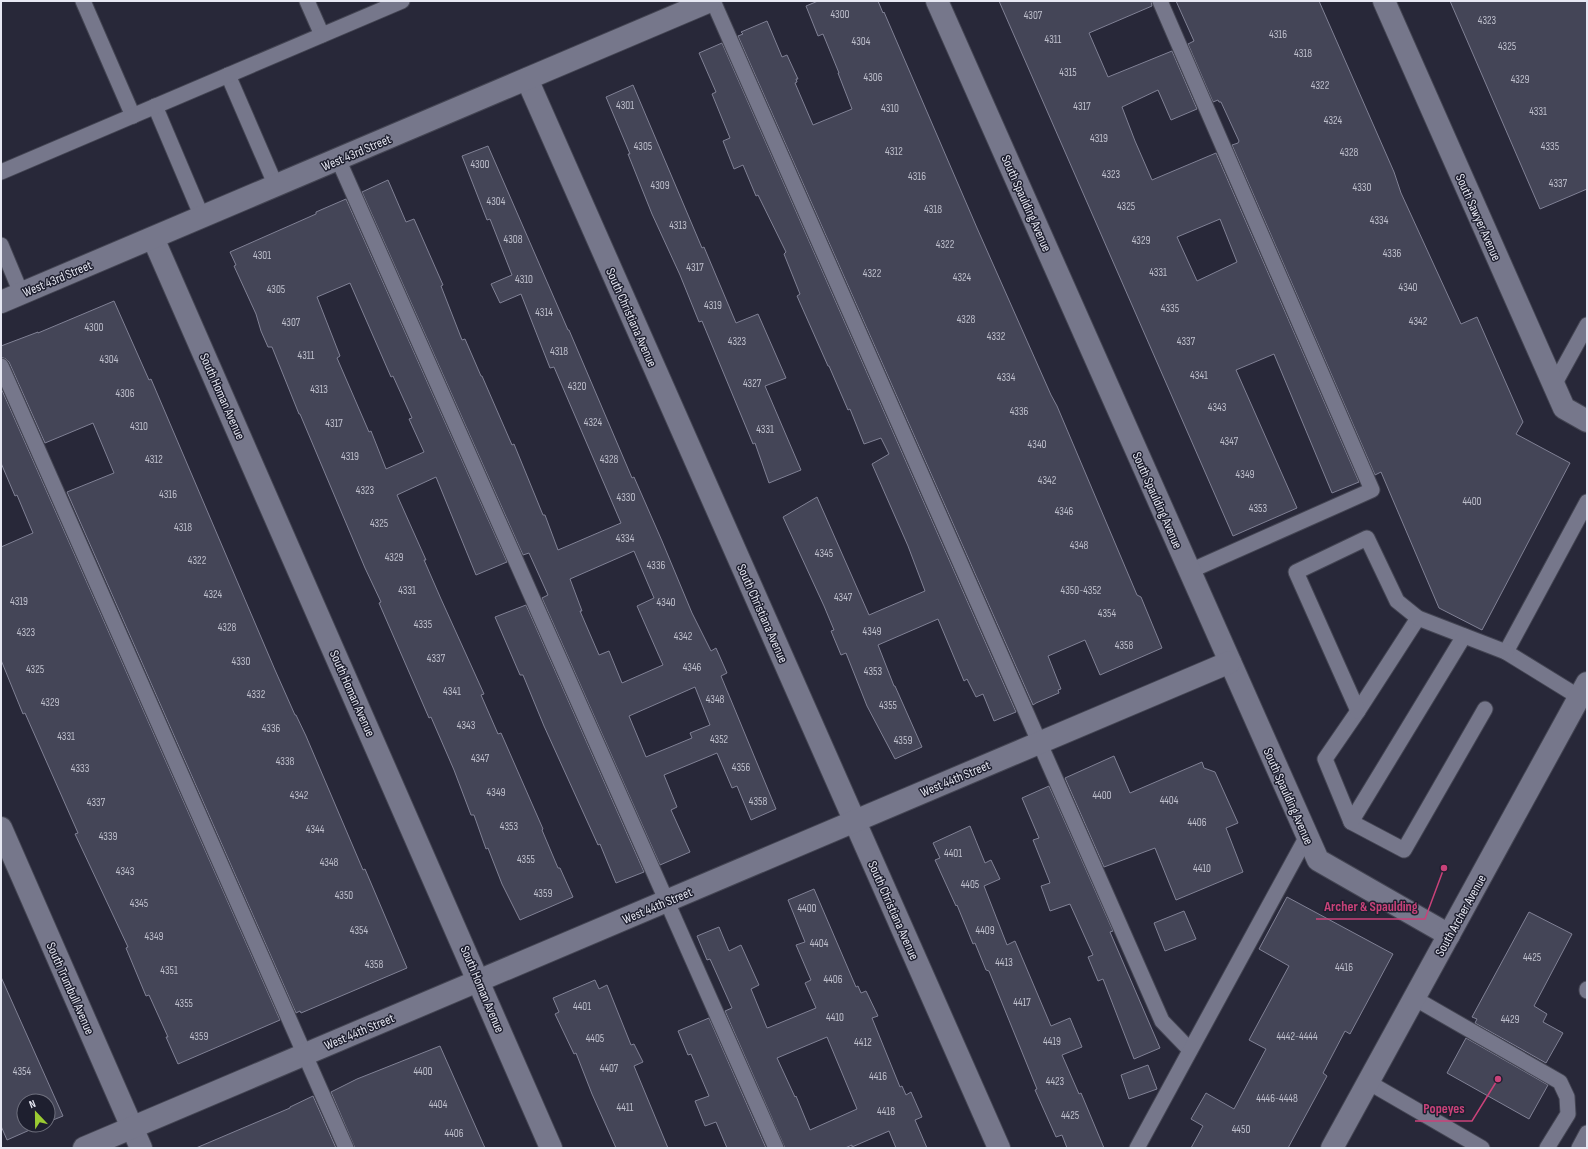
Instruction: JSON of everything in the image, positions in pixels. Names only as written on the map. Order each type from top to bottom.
[{"type":"street","name":"West 43rd Street","points":[[1,302],[711,1]]},
{"type":"street","name":"South Spaulding Avenue","points":[[937,1],[1318,860],[1449,935]]},
{"type":"street","name":"South Sawyer Avenue","points":[[1384,1],[1564,408],[1587,421]]},
{"type":"street","name":"South Christiana Avenue","points":[[527,79],[999,1148]]},
{"type":"street","name":"South Homan Avenue","points":[[153,238],[479,980],[551,1148]]},
{"type":"street","name":"West 44th Street","points":[[84,1148],[1230,662]]},
{"type":"street","name":"South Archer Avenue","points":[[1332,1148],[1583,690]]},
{"type":"street","name":"South Trumbull Avenue","points":[[1,828],[141,1148]]},
{"type":"lane","points":[[83,1],[133,116]]},
{"type":"lane","points":[[307,1],[322,35]]},
{"type":"lane","points":[[1,172],[402,1]]},
{"type":"lane","points":[[711,1],[1040,742],[1162,1021],[1190,1050]]},
{"type":"lane","points":[[1160,1],[1372,490],[1190,571]]},
{"type":"lane","points":[[228,75],[276,186]]},
{"type":"lane","points":[[155,106],[202,217]]},
{"type":"lane","points":[[338,159],[776,1148]]},
{"type":"lane","points":[[1,245],[21,293]]},
{"type":"lane","points":[[1554,385],[1587,325]]},
{"type":"lane","points":[[1,366],[346,1148]]},
{"type":"lane","points":[[1506,652],[1587,502]]},
{"type":"lane","points":[[1358,711],[1296,572],[1367,538],[1397,601],[1418,618],[1506,652],[1583,690]]},
{"type":"lane","points":[[1418,618],[1325,759],[1351,822],[1404,850],[1485,709]]},
{"type":"lane","points":[[1351,822],[1464,636]]},
{"type":"lane","points":[[1137,1148],[1307,836]]},
{"type":"lane","points":[[1414,998],[1560,1082],[1567,1097],[1568,1114],[1547,1148]]},
{"type":"lane","points":[[1368,1082],[1482,1148]]},
{"type":"lane","points":[[1579,1148],[1587,1133]]},
{"type":"building","points":[[818,1],[878,1],[883,13],[884,12],[977,228],[1057,406],[1137,595],[1141,597],[1162,648],[1100,675],[1085,640],[1048,656],[1061,689],[1058,690],[1059,693],[1033,705],[738,36],[743,34],[741,32],[767,21],[782,57],[787,55],[798,79],[796,79],[797,82],[795,83],[813,125],[852,109],[823,34],[818,36],[806,6]]},
{"type":"building","points":[[999,1],[1151,1],[1152,6],[1089,33],[1108,77],[1172,51],[1197,109],[1171,120],[1158,90],[1122,107],[1135,141],[1152,180],[1216,153],[1359,482],[1332,493],[1274,354],[1236,370],[1297,508],[1233,536]],"holes":[[[1220,219],[1237,262],[1197,281],[1177,237]]]},
{"type":"building","points":[[1176,1],[1319,1],[1394,172],[1401,193],[1461,324],[1477,317],[1523,422],[1516,434],[1570,463],[1482,630],[1439,608],[1381,472],[1375,475],[1232,145],[1238,143],[1239,141],[1221,102],[1218,100],[1213,102],[1188,44],[1194,41]]},
{"type":"building","points":[[1450,1],[1587,1],[1587,189],[1540,209]]},
{"type":"building","points":[[722,43],[1016,712],[994,721],[983,694],[976,697],[967,679],[964,681],[938,619],[878,645],[894,686],[922,747],[895,759],[867,706],[846,653],[841,655],[831,631],[834,630],[824,606],[783,517],[817,497],[869,615],[925,591],[908,546],[872,464],[889,454],[881,438],[864,444],[850,409],[848,410],[797,296],[800,294],[784,254],[786,252],[758,195],[756,196],[743,165],[734,169],[723,141],[730,138],[712,94],[716,92],[699,53]]},
{"type":"building","points":[[633,85],[702,248],[704,247],[736,323],[758,314],[786,378],[765,386],[801,470],[769,483],[755,443],[753,444],[702,321],[699,322],[680,275],[652,214],[628,154],[630,154],[606,97]]},
{"type":"building","points":[[488,146],[632,478],[634,477],[662,541],[692,613],[711,651],[716,648],[727,673],[721,676],[776,809],[751,820],[737,786],[732,788],[717,753],[664,775],[677,807],[671,810],[690,852],[660,865],[542,598],[548,595],[529,553],[523,555],[362,192],[388,180],[406,222],[414,219],[443,285],[441,286],[462,340],[465,339],[512,445],[514,444],[543,515],[545,515],[558,550],[621,523],[554,367],[550,368],[521,294],[500,303],[491,284],[512,275],[490,219],[487,220],[462,156]],"holes":[[[634,551],[654,598],[637,606],[663,665],[622,683],[609,651],[599,655],[580,611],[582,611],[570,579]],[[695,687],[710,725],[690,733],[692,738],[646,757],[629,716]]]},
{"type":"building","points":[[346,199],[507,562],[476,575],[436,477],[397,495],[426,560],[424,560],[441,599],[484,694],[481,695],[498,734],[501,733],[543,829],[542,830],[558,868],[560,868],[573,897],[520,920],[502,884],[488,848],[486,849],[474,815],[471,815],[454,770],[431,717],[429,718],[379,603],[381,602],[299,414],[272,347],[268,347],[256,314],[234,266],[236,265],[230,252],[316,214],[316,212]],"holes":[[[350,283],[391,377],[393,376],[412,418],[409,419],[424,452],[386,469],[371,431],[369,432],[337,358],[340,356],[317,297]]]},
{"type":"building","points":[[114,301],[149,380],[151,379],[275,670],[306,736],[363,870],[365,869],[407,968],[301,1013],[300,1011],[296,1013],[67,492],[114,473],[93,423],[45,443],[9,362],[1,357],[1,346],[38,333]]},
{"type":"building","points":[[1,388],[280,1020],[178,1064],[166,1037],[168,1037],[149,995],[146,996],[126,948],[128,947],[75,834],[78,833],[25,713],[23,714],[1,660],[1,547],[33,533],[17,495],[15,496],[1,463]]},
{"type":"building","points":[[526,605],[644,872],[616,883],[600,844],[598,845],[544,726],[523,675],[520,675],[495,617]]},
{"type":"building","points":[[1114,756],[1130,793],[1202,762],[1204,768],[1215,772],[1238,823],[1226,828],[1243,872],[1176,900],[1155,848],[1104,867],[1065,778]]},
{"type":"building","points":[[1049,786],[1113,931],[1110,932],[1160,1048],[1134,1059],[1103,979],[1098,981],[1088,957],[1093,955],[1070,904],[1050,911],[1041,886],[1050,883],[1033,840],[1039,838],[1022,798]]},
{"type":"building","points":[[970,826],[985,863],[991,860],[1000,879],[984,886],[1007,945],[1015,941],[1051,1026],[1070,1018],[1082,1047],[1062,1055],[1079,1094],[1081,1093],[1104,1148],[1067,1148],[1062,1135],[1056,1137],[1035,1090],[1037,1089],[989,971],[986,970],[975,943],[973,944],[957,905],[956,906],[935,860],[940,858],[933,843]]},
{"type":"building","points":[[814,889],[856,987],[858,986],[861,993],[866,991],[878,1016],[872,1018],[900,1087],[902,1086],[906,1095],[911,1092],[922,1117],[915,1120],[927,1148],[896,1148],[889,1131],[852,1147],[852,1145],[845,1148],[785,1148],[725,1011],[732,1008],[710,959],[707,960],[697,936],[719,927],[729,951],[741,945],[759,985],[751,989],[767,1028],[770,1027],[816,1008],[805,983],[811,980],[796,945],[805,942],[788,900]],"holes":[[[827,1037],[857,1109],[810,1130],[796,1096],[795,1097],[777,1058]]]},
{"type":"building","points":[[1287,897],[1393,954],[1350,1034],[1345,1031],[1323,1073],[1327,1076],[1288,1148],[1191,1148],[1203,1126],[1191,1119],[1206,1093],[1234,1109],[1266,1049],[1249,1040],[1289,966],[1259,949]]},
{"type":"building","points":[[1184,911],[1196,939],[1165,951],[1154,923]]},
{"type":"building","points":[[1529,912],[1572,934],[1534,1006],[1547,1014],[1543,1022],[1563,1033],[1546,1063],[1475,1023],[1477,1019],[1472,1017]]},
{"type":"building","points":[[1,977],[53,1093],[16,1093],[16,1133],[23,1133],[7,1140],[1,1126]]},
{"type":"building","points":[[595,980],[599,989],[607,985],[631,1045],[634,1044],[643,1062],[634,1066],[668,1148],[616,1148],[576,1053],[574,1054],[555,1014],[559,1012],[553,998]]},
{"type":"building","points":[[709,1018],[766,1148],[727,1148],[716,1122],[705,1126],[695,1101],[709,1096],[691,1054],[688,1055],[678,1031]]},
{"type":"building","points":[[1466,1038],[1548,1085],[1529,1119],[1447,1073]]},
{"type":"building","points":[[440,1046],[485,1148],[355,1148],[331,1092],[357,1079]]},
{"type":"building","points":[[1148,1065],[1157,1089],[1129,1099],[1121,1075]]},
{"type":"building","points":[[313,1096],[336,1148],[196,1148],[290,1108]]},
{"type":"building","points":[[56,1100],[63,1116],[56,1119]]},
{"type":"place","name":"Archer & Spaulding","points":[[1444,868]]},
{"type":"place","name":"Popeyes","points":[[1498,1079]]}]
